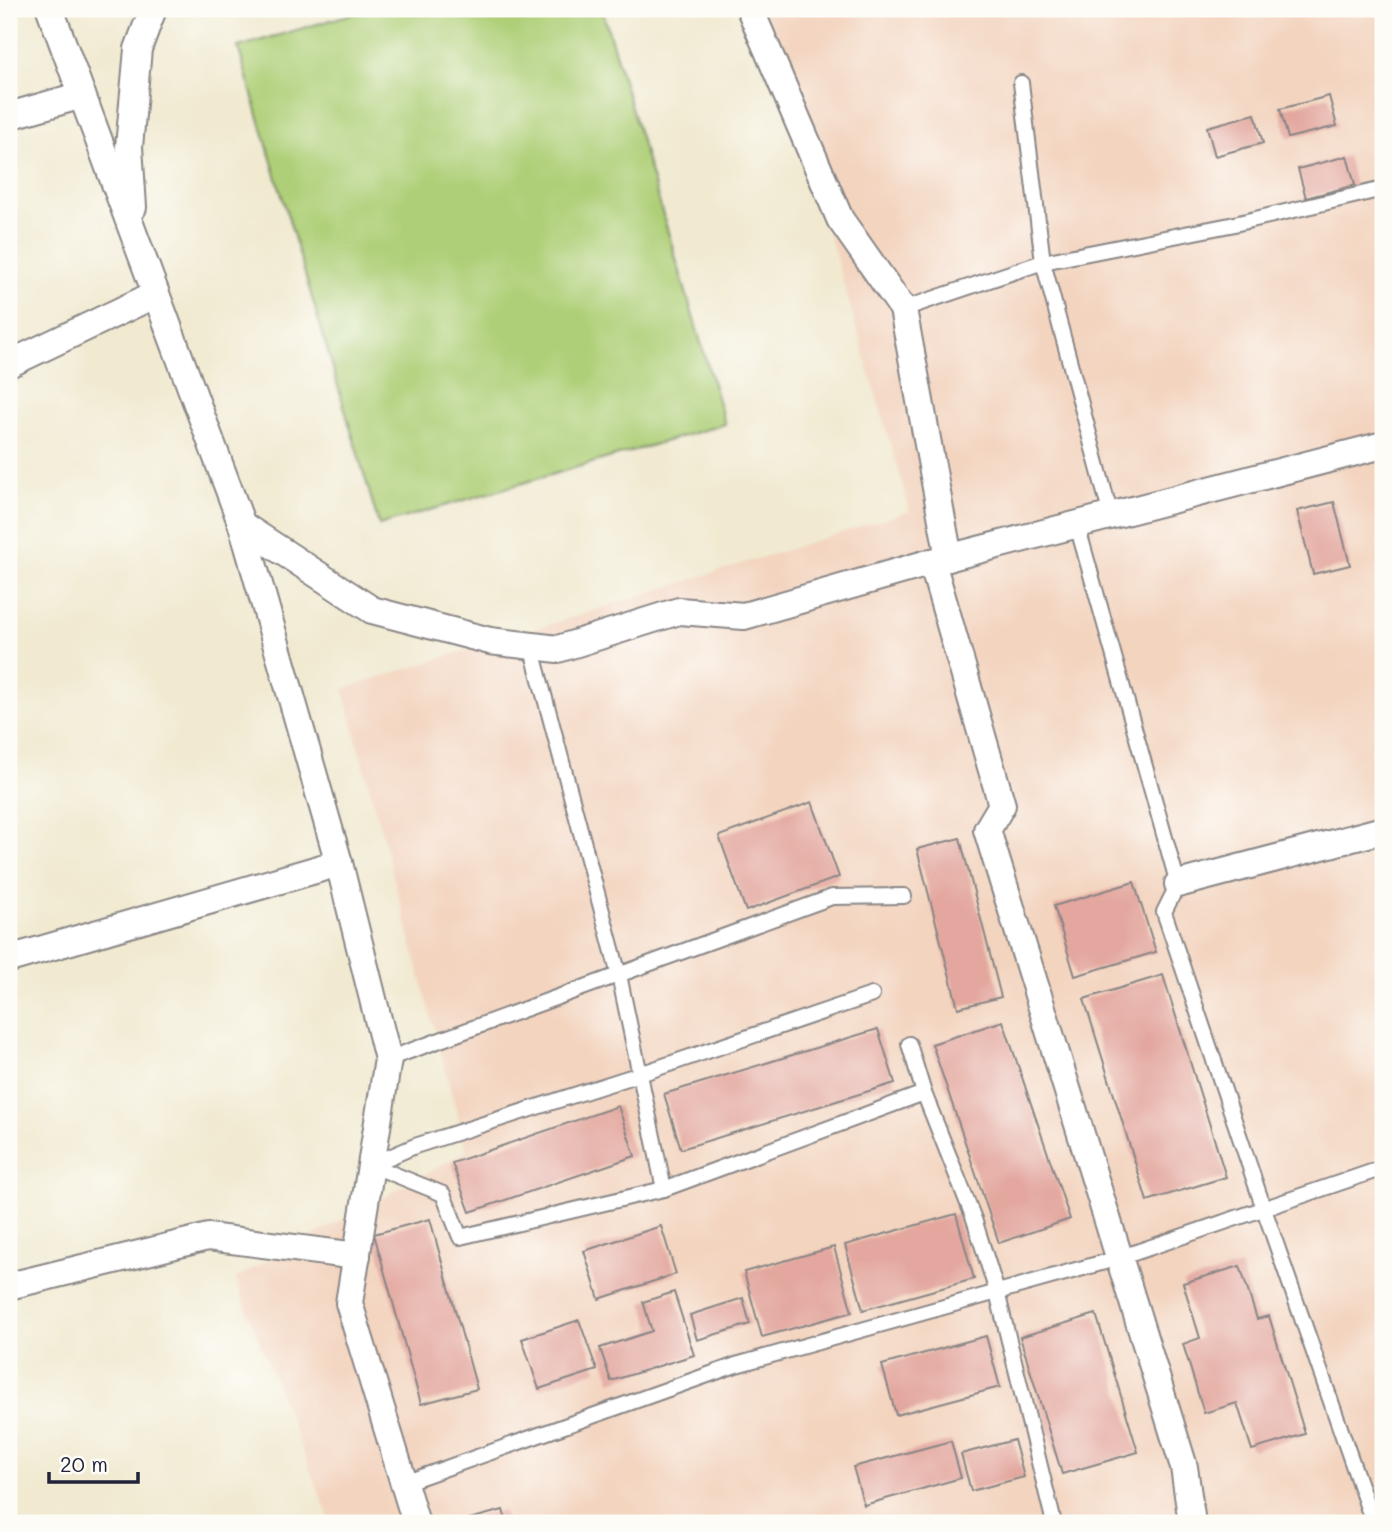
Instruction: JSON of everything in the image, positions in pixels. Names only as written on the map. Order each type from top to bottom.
[{"type":"street","points":[[50,9],[242,525],[339,863],[388,1059],[349,1303],[416,1523]]},
{"type":"street","points":[[135,237],[129,147],[138,49],[153,9]]},
{"type":"street","points":[[750,9],[840,219],[903,309],[941,560],[1002,805],[987,830],[1184,1467],[1192,1523]]},
{"type":"street","points":[[9,116],[82,95]]},
{"type":"street","points":[[9,363],[156,294]]},
{"type":"street","points":[[242,525],[372,610],[490,641],[558,649],[679,611],[744,617],[941,560],[1383,445]]},
{"type":"street","points":[[1178,884],[1383,830]]},
{"type":"street","points":[[9,958],[339,863]]},
{"type":"street","points":[[9,1286],[208,1237],[357,1256]]},
{"type":"lane","points":[[1021,83],[1042,262],[1111,516]]},
{"type":"lane","points":[[903,309],[1042,262],[1230,225],[1383,189]]},
{"type":"lane","points":[[1077,525],[1178,884],[1164,912],[1370,1511],[1383,1519]]},
{"type":"lane","points":[[531,646],[619,975],[664,1189]]},
{"type":"lane","points":[[388,1059],[832,897],[904,896]]},
{"type":"lane","points":[[371,1165],[415,1146],[640,1074],[872,995]]},
{"type":"lane","points":[[909,1044],[924,1093],[974,1219],[998,1292],[1054,1523]]},
{"type":"lane","points":[[371,1165],[443,1194],[460,1237],[664,1189],[924,1093]]},
{"type":"lane","points":[[404,1483],[736,1365],[1119,1258],[1383,1168]]},
{"type":"shaded area","points":[[763,9],[1383,9],[1383,1523],[331,1523],[235,1279],[467,1151],[343,689],[910,511]]},
{"type":"green space","points":[[369,9],[602,9],[725,424],[379,525],[238,47]]},
{"type":"building","points":[[1329,96],[1337,126],[1288,138],[1280,109]]},
{"type":"building","points":[[1255,114],[1263,143],[1215,156],[1207,127]]},
{"type":"building","points":[[1347,156],[1355,185],[1306,198],[1298,169]]},
{"type":"building","points":[[1334,502],[1350,565],[1313,574],[1297,511]]},
{"type":"building","points":[[812,802],[839,877],[746,911],[719,836]]},
{"type":"building","points":[[960,838],[1001,997],[958,1008],[917,849]]},
{"type":"building","points":[[1134,882],[1156,952],[1075,976],[1054,906]]},
{"type":"building","points":[[1163,975],[1226,1177],[1147,1201],[1084,999]]},
{"type":"building","points":[[1003,1021],[1070,1219],[999,1243],[932,1044]]},
{"type":"building","points":[[878,1029],[895,1083],[681,1149],[664,1094]]},
{"type":"building","points":[[618,1106],[635,1156],[470,1212],[452,1163]]},
{"type":"building","points":[[956,1214],[974,1279],[863,1310],[845,1245]]},
{"type":"building","points":[[430,1219],[477,1389],[421,1404],[374,1234]]},
{"type":"building","points":[[661,1226],[676,1274],[599,1299],[584,1251]]},
{"type":"building","points":[[834,1247],[852,1312],[762,1337],[744,1272]]},
{"type":"building","points":[[1240,1266],[1257,1319],[1269,1316],[1305,1434],[1252,1450],[1237,1403],[1204,1413],[1183,1344],[1200,1338],[1183,1283]]},
{"type":"building","points":[[674,1292],[694,1355],[611,1381],[600,1348],[652,1331],[643,1302]]},
{"type":"building","points":[[743,1298],[750,1324],[697,1340],[690,1315]]},
{"type":"building","points":[[1096,1314],[1138,1452],[1062,1474],[1020,1337]]},
{"type":"building","points":[[579,1320],[597,1370],[539,1389],[522,1339]]},
{"type":"building","points":[[986,1336],[1000,1387],[896,1415],[882,1365]]},
{"type":"building","points":[[1014,1440],[1024,1477],[971,1491],[961,1454]]},
{"type":"building","points":[[951,1441],[961,1478],[864,1505],[853,1467]]},
{"type":"building","points":[[503,1510],[507,1523],[458,1522]]}]
